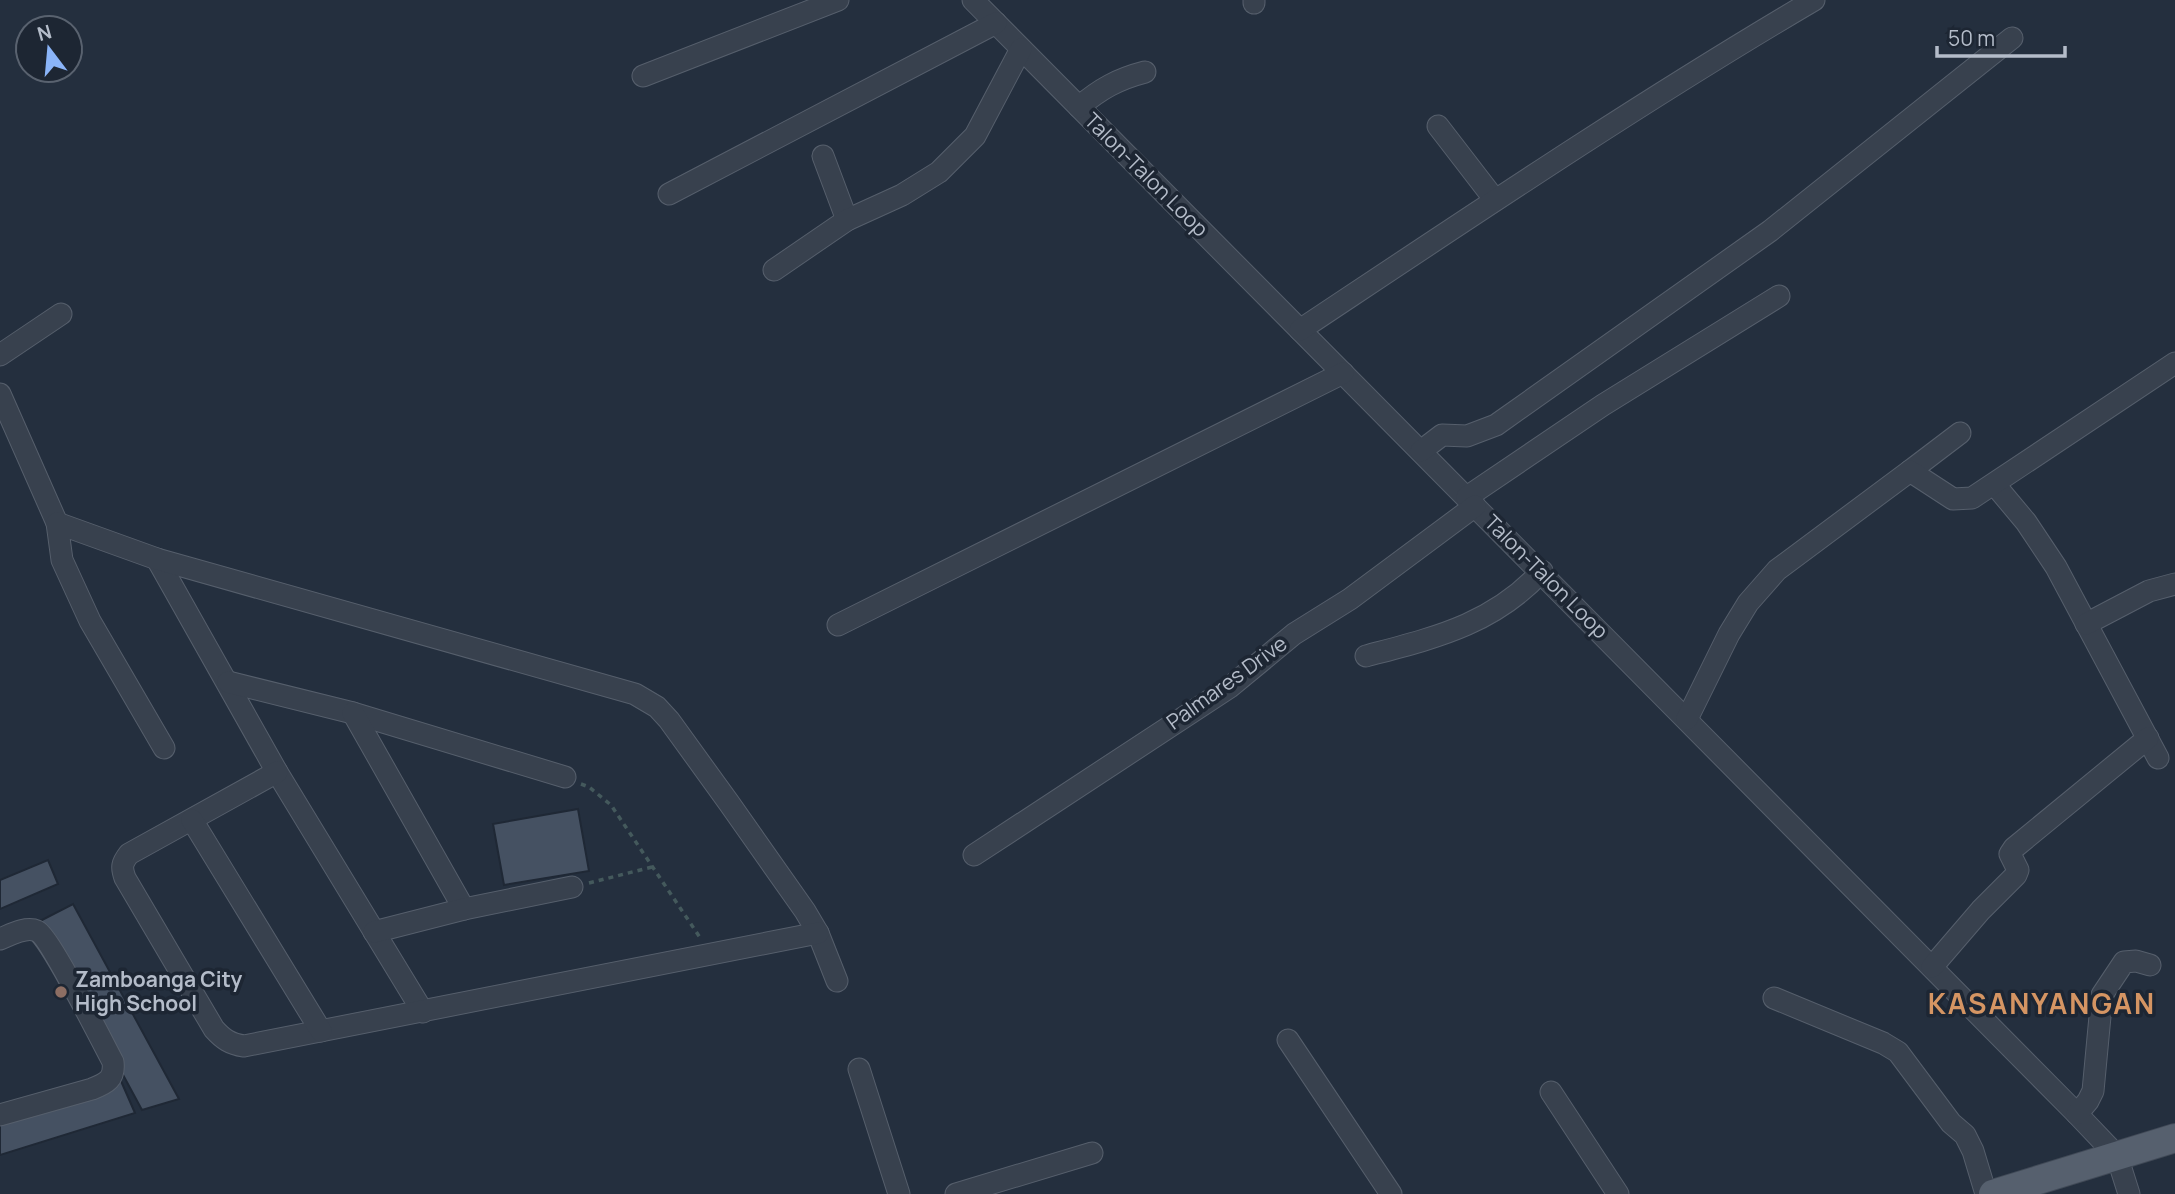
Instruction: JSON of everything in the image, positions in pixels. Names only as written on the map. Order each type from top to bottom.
[{"type":"main road","points":[[1993,1194],[2175,1138]]},
{"type":"street","points":[[643,76],[838,0]]},
{"type":"street","name":"Talon-Talon Loop","points":[[972,0],[1542,571],[2118,1156]]},
{"type":"street","points":[[1300,330],[1688,76],[1815,0]]},
{"type":"street","points":[[669,194],[996,23]]},
{"type":"street","points":[[1421,452],[1442,435],[1467,436],[1496,425],[1770,230],[2012,38]]},
{"type":"street","points":[[774,270],[847,220],[902,195],[939,172],[975,136],[1021,49]]},
{"type":"street","points":[[1079,107],[1101,89],[1122,78],[1145,72]]},
{"type":"street","points":[[1438,126],[1495,200]]},
{"type":"street","points":[[823,156],[847,220]]},
{"type":"street","name":"Palmares Drive","points":[[974,855],[1230,687],[1294,634],[1350,599],[1471,501],[1603,405],[1779,296]]},
{"type":"street","points":[[0,355],[61,314]]},
{"type":"street","points":[[1910,471],[1943,494],[1960,500],[1972,498],[2175,363]]},
{"type":"street","points":[[838,625],[1343,373]]},
{"type":"street","points":[[0,394],[57,523],[62,560],[90,621],[164,748]]},
{"type":"street","points":[[1687,719],[1729,634],[1748,603],[1777,570],[1960,433]]},
{"type":"street","points":[[1995,485],[2026,522],[2056,567],[2158,758]]},
{"type":"street","points":[[57,523],[157,559],[635,694],[657,707],[669,720],[797,900],[817,933],[838,981]]},
{"type":"street","points":[[157,559],[277,772],[423,1012]]},
{"type":"street","points":[[1366,656],[1421,642],[1485,617],[1517,595],[1542,571]]},
{"type":"street","points":[[2086,624],[2148,591],[2175,584]]},
{"type":"street","points":[[228,682],[353,713],[565,777]]},
{"type":"street","points":[[353,713],[464,909]]},
{"type":"street","points":[[1932,967],[1981,910],[2016,875],[2018,870],[2010,854],[2014,848],[2148,738]]},
{"type":"street","points":[[277,772],[129,854],[121,869],[214,1029],[224,1040],[233,1044],[244,1045],[423,1012],[817,933]]},
{"type":"street","points":[[192,820],[321,1031]]},
{"type":"street","points":[[374,932],[464,909],[572,887]]},
{"type":"street","points":[[0,939],[30,930],[42,934],[113,1062],[114,1071],[112,1078],[106,1083],[92,1089],[0,1115]]},
{"type":"street","points":[[2077,1114],[2093,1091],[2104,989],[2124,962],[2136,961],[2150,965]]},
{"type":"street","points":[[1774,998],[1883,1043],[1898,1052],[1951,1123],[1965,1135],[1976,1158],[1986,1194]]},
{"type":"street","points":[[1288,1040],[1391,1194]]},
{"type":"street","points":[[859,1069],[899,1194]]},
{"type":"street","points":[[1551,1092],[1618,1194]]},
{"type":"street","points":[[956,1194],[1092,1153]]},
{"type":"street","points":[[2118,1156],[2129,1194]]},
{"type":"path","points":[[565,777],[589,787],[611,805],[710,953]]},
{"type":"path","points":[[572,887],[652,867]]},
{"type":"building","points":[[578,809],[589,871],[504,885],[493,824]]},
{"type":"building","points":[[48,860],[58,884],[0,909],[0,880]]},
{"type":"building","points":[[73,904],[179,1099],[142,1110],[40,921]]},
{"type":"building","points":[[121,1081],[135,1113],[0,1155],[0,1119]]},
{"type":"place","name":"Zamboanga City High School","points":[[61,992]]},
{"type":"district","name":"KASANYANGAN","points":[[2042,1004]]}]
